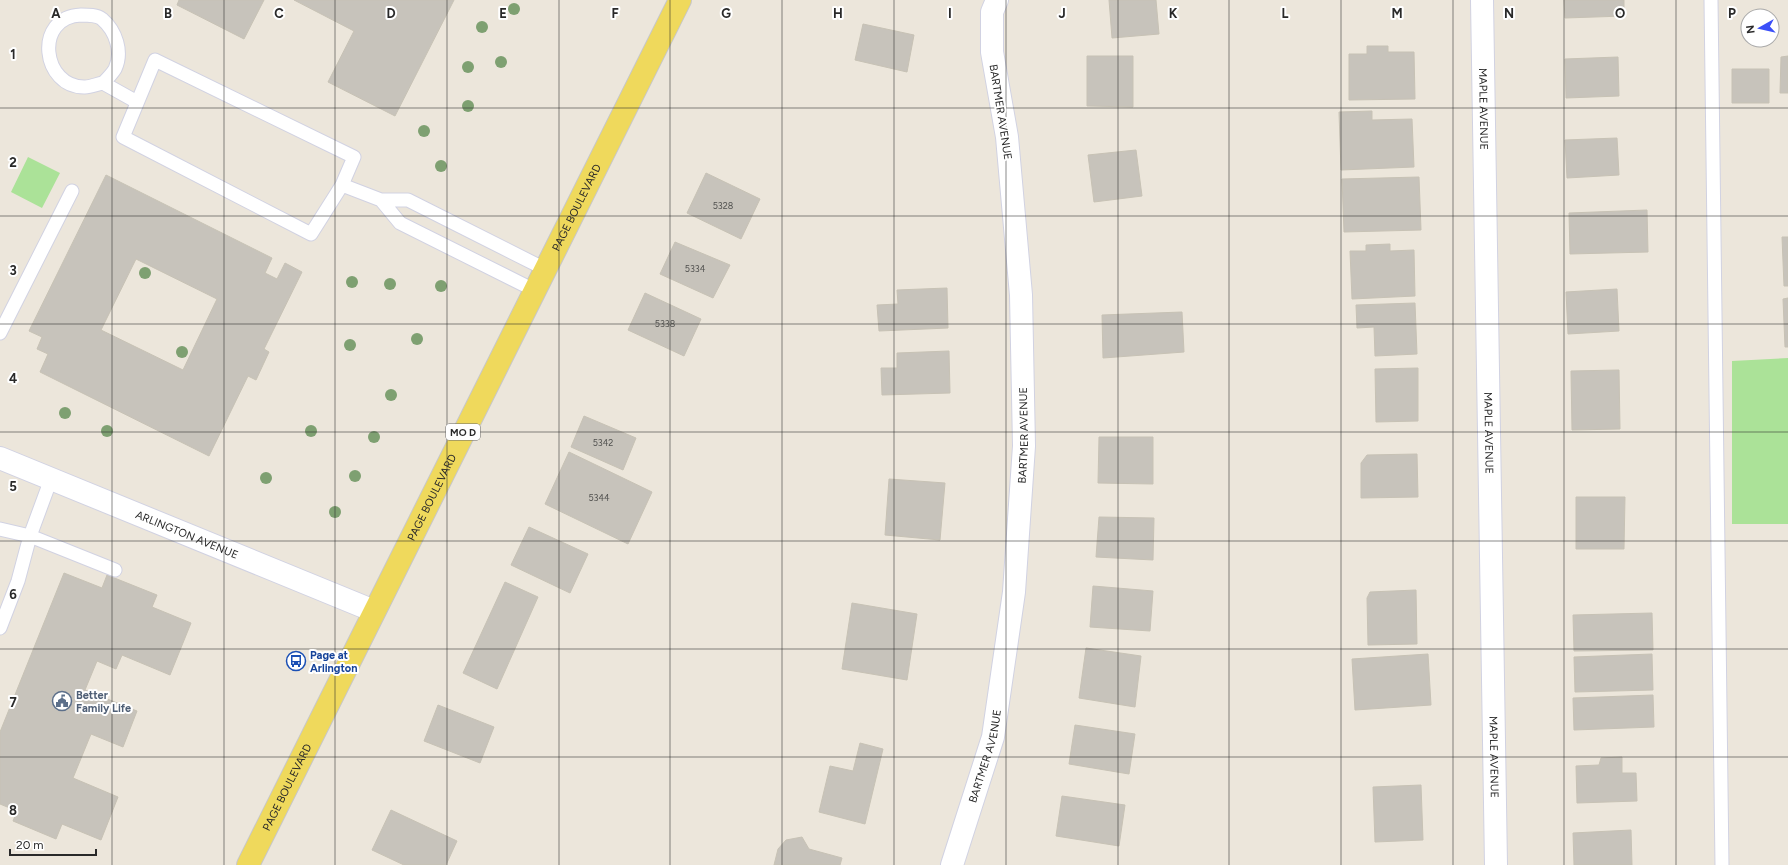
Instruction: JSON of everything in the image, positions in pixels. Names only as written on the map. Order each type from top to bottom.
[{"type":"main road","name":"PAGE BOULEVARD","points":[[248,865],[680,0]]},
{"type":"street","name":"BARTMER AVENUE","points":[[952,865],[993,737],[1014,592],[1024,446],[1021,295],[1007,137],[992,52],[992,12],[997,0]]},
{"type":"street","name":"MAPLE AVENUE","points":[[1482,0],[1496,865]]},
{"type":"street","name":"ARLINGTON AVENUE","points":[[0,458],[374,611]]},
{"type":"lane","points":[[1711,0],[1722,865]]},
{"type":"lane","points":[[103,83],[115,69],[119,52],[117,41],[111,29],[101,18],[89,15],[76,15],[61,21],[53,30],[49,40],[49,57],[54,71],[65,82],[85,87],[103,83],[137,102]]},
{"type":"lane","points":[[155,60],[354,157],[342,185],[311,234],[123,137],[155,60]]},
{"type":"lane","points":[[342,185],[381,200],[408,200],[545,269]]},
{"type":"lane","points":[[0,333],[72,191]]},
{"type":"lane","points":[[381,200],[400,223],[534,290]]},
{"type":"lane","points":[[0,628],[18,581],[30,536],[51,479]]},
{"type":"lane","points":[[0,529],[30,536],[114,570]]},
{"type":"green space","points":[[28,157],[60,173],[42,208],[11,192]]},
{"type":"green space","points":[[1788,358],[1788,524],[1732,524],[1732,361]]},
{"type":"building","points":[[179,0],[264,0],[244,39],[177,5]]},
{"type":"building","points":[[294,0],[454,0],[395,116],[328,82],[354,31]]},
{"type":"building","points":[[1109,0],[1156,0],[1159,34],[1112,38]]},
{"type":"building","points":[[1564,0],[1624,0],[1624,16],[1565,18]]},
{"type":"building","points":[[863,24],[914,35],[907,72],[855,60]]},
{"type":"building","points":[[1367,46],[1388,46],[1388,52],[1414,52],[1415,99],[1349,100],[1349,54],[1367,54]]},
{"type":"building","points":[[1087,56],[1133,56],[1133,107],[1087,106]]},
{"type":"building","points":[[1788,56],[1788,93],[1780,93],[1781,57]]},
{"type":"building","points":[[1618,57],[1619,96],[1566,98],[1565,59]]},
{"type":"building","points":[[1732,69],[1769,69],[1769,103],[1732,103]]},
{"type":"building","points":[[1372,111],[1372,120],[1412,119],[1414,167],[1341,170],[1339,112]]},
{"type":"building","points":[[1617,138],[1619,175],[1567,178],[1565,140]]},
{"type":"building","points":[[1136,150],[1142,196],[1094,202],[1088,155]]},
{"type":"building","points":[[706,173],[760,199],[741,239],[687,213]]},
{"type":"building","points":[[106,175],[272,258],[265,273],[277,279],[285,263],[302,272],[264,349],[269,352],[256,380],[248,376],[209,456],[40,372],[48,354],[37,349],[42,337],[29,331]],"holes":[[[136,259],[217,299],[183,370],[101,330]]]},
{"type":"building","points":[[1419,177],[1421,230],[1344,232],[1342,179]]},
{"type":"building","points":[[1647,210],[1648,252],[1570,254],[1569,213]]},
{"type":"building","points":[[1782,237],[1788,237],[1788,286],[1784,286]]},
{"type":"building","points":[[675,242],[730,265],[713,298],[660,274]]},
{"type":"building","points":[[1390,244],[1390,251],[1414,250],[1415,296],[1352,299],[1350,251],[1366,251],[1366,245]]},
{"type":"building","points":[[947,288],[948,328],[879,331],[877,305],[898,304],[897,290]]},
{"type":"building","points":[[1617,289],[1619,331],[1568,334],[1566,292]]},
{"type":"building","points":[[645,293],[701,319],[684,356],[628,330]]},
{"type":"building","points":[[1788,298],[1788,347],[1785,347],[1783,299]]},
{"type":"building","points":[[1415,303],[1417,354],[1375,356],[1374,327],[1357,328],[1356,305]]},
{"type":"building","points":[[1182,312],[1184,352],[1103,358],[1102,315]]},
{"type":"building","points":[[949,351],[950,393],[882,395],[881,368],[897,368],[897,353]]},
{"type":"building","points":[[1418,368],[1418,421],[1376,422],[1375,369]]},
{"type":"building","points":[[1619,370],[1620,429],[1572,430],[1571,371]]},
{"type":"building","points":[[584,416],[636,438],[623,470],[571,447]]},
{"type":"building","points":[[1099,437],[1153,437],[1153,484],[1098,483]]},
{"type":"building","points":[[569,452],[652,492],[628,544],[545,504]]},
{"type":"building","points":[[1417,454],[1418,497],[1361,498],[1361,463],[1367,455]]},
{"type":"building","points":[[889,479],[945,483],[940,540],[885,535]]},
{"type":"building","points":[[1576,497],[1625,497],[1624,549],[1576,549]]},
{"type":"building","points":[[1099,517],[1154,518],[1153,560],[1096,557]]},
{"type":"building","points":[[529,527],[588,554],[570,593],[511,565]]},
{"type":"building","name":"Better Family Life","points":[[64,573],[102,588],[107,575],[157,595],[152,607],[191,623],[170,675],[122,655],[116,669],[97,661],[85,690],[137,711],[123,747],[91,734],[73,778],[118,797],[101,840],[62,824],[56,839],[13,821],[17,811],[0,804],[0,732]]},
{"type":"building","points":[[505,582],[538,597],[497,689],[463,673]]},
{"type":"building","points":[[1093,586],[1153,591],[1150,631],[1090,627]]},
{"type":"building","points":[[1416,590],[1417,644],[1368,645],[1367,598],[1370,592]]},
{"type":"building","points":[[852,603],[917,614],[907,680],[842,669]]},
{"type":"building","points":[[1652,613],[1653,650],[1574,651],[1573,615]]},
{"type":"building","points":[[1086,648],[1141,656],[1135,707],[1079,698]]},
{"type":"building","points":[[1428,654],[1431,705],[1355,710],[1352,659]]},
{"type":"building","points":[[1652,654],[1653,690],[1575,692],[1574,657]]},
{"type":"building","points":[[1653,695],[1654,727],[1574,730],[1573,698]]},
{"type":"building","points":[[438,705],[494,727],[480,763],[424,741]]},
{"type":"building","points":[[1075,725],[1135,734],[1129,774],[1069,764]]},
{"type":"building","points":[[860,743],[883,749],[865,824],[819,812],[830,766],[853,771]]},
{"type":"building","points":[[1622,757],[1622,773],[1636,773],[1637,801],[1577,803],[1576,766],[1599,765],[1601,758]]},
{"type":"building","points":[[1421,785],[1423,840],[1375,842],[1373,787]]},
{"type":"building","points":[[1062,796],[1125,805],[1119,846],[1056,836]]},
{"type":"building","points":[[391,810],[457,841],[446,865],[404,865],[372,850]]},
{"type":"building","points":[[1631,830],[1632,865],[1574,865],[1573,833]]},
{"type":"building","points":[[802,837],[809,849],[842,858],[840,865],[774,865],[778,849],[786,840]]},
{"type":"place","name":"Page at Arlington","points":[[296,661]]},
{"type":"place","name":"Better Family Life","points":[[62,701]]}]
